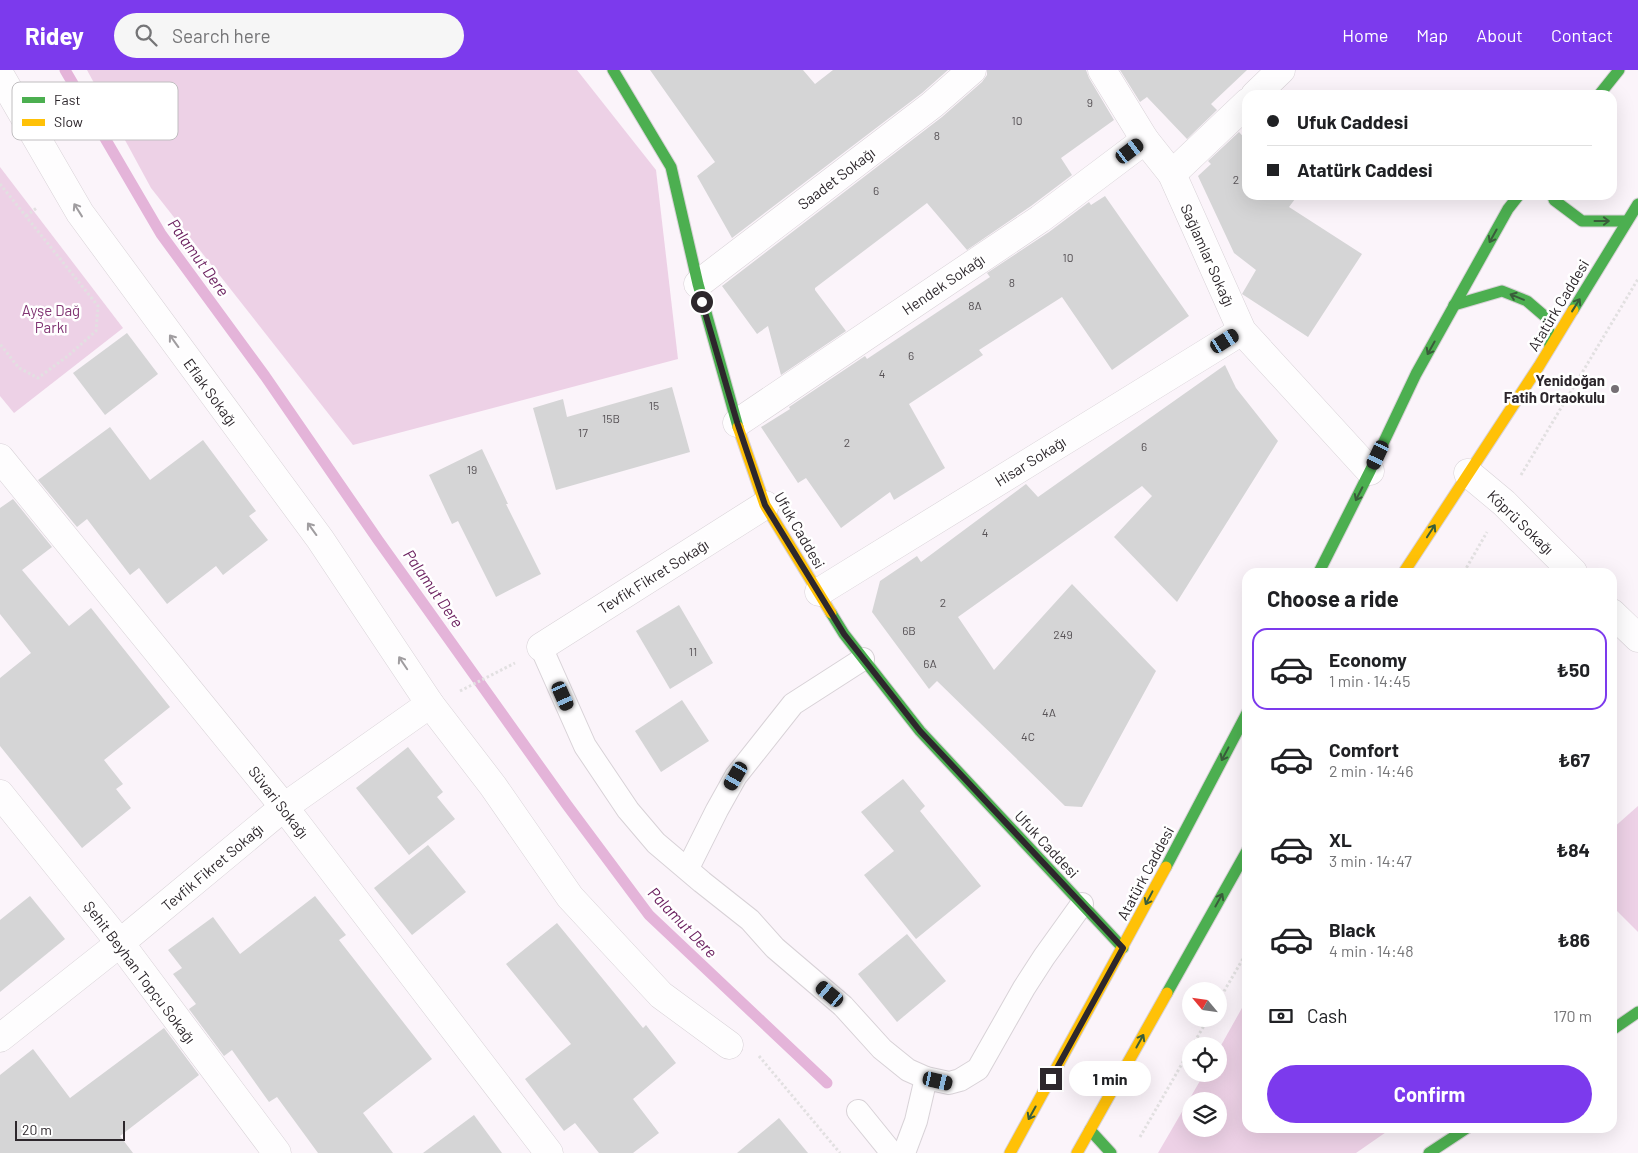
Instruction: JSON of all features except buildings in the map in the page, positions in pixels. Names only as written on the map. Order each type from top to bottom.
[{"type":"main road","name":"Ufuk Caddesi","points":[[613,70],[671,167],[698,284],[737,422],[765,505],[844,634],[920,731],[1123,948]]},
{"type":"main road","points":[[1603,90],[1619,70]]},
{"type":"main road","points":[[1321,568],[1416,374],[1508,209],[1515,200]]},
{"type":"main road","points":[[1554,200],[1582,221],[1634,213]]},
{"type":"main road","name":"Atatürk Caddesi","points":[[1407,568],[1550,347],[1634,213]]},
{"type":"main road","points":[[1454,305],[1502,291],[1527,301],[1548,319],[1550,347]]},
{"type":"main road","name":"Atatürk Caddesi","points":[[1010,1153],[1123,948],[1242,722]]},
{"type":"main road","points":[[1078,1153],[1242,860]]},
{"type":"main road","points":[[1617,1027],[1638,1012]]},
{"type":"main road","points":[[1090,1130],[1112,1153]]},
{"type":"main road","points":[[1429,1153],[1459,1133]]},
{"type":"street","name":"Saadet Sokağı","points":[[698,284],[932,105],[972,70]]},
{"type":"street","name":"Sağlamlar Sokağı","points":[[1102,70],[1145,140],[1172,174],[1242,331],[1370,471]]},
{"type":"street","points":[[1260,90],[1281,70]]},
{"type":"street","name":"Eflak Sokağı","points":[[0,75],[12,96]]},
{"type":"street","points":[[0,91],[12,109]]},
{"type":"street","points":[[1172,174],[1242,108]]},
{"type":"street","points":[[33,140],[65,187]]},
{"type":"street","name":"Eflak Sokağı","points":[[38,140],[80,214],[320,539],[430,704],[493,786],[570,897],[661,995],[729,1045]]},
{"type":"street","name":"Hendek Sokağı","points":[[737,422],[1040,219],[1145,140]]},
{"type":"street","name":"Hisar Sokağı","points":[[819,592],[1242,331]]},
{"type":"street","name":"Süvari Sokağı","points":[[0,458],[284,807],[549,1153]]},
{"type":"street","name":"Köprü Sokağı","points":[[1468,473],[1504,503],[1568,568]]},
{"type":"street","name":"Tevfik Fikret Sokağı","points":[[541,647],[765,505]]},
{"type":"street","points":[[1617,618],[1638,638]]},
{"type":"street","name":"Tevfik Fikret Sokağı","points":[[0,1038],[120,943],[284,807],[430,704]]},
{"type":"street","name":"Şehit Beyhan Topçu Sokağı","points":[[0,794],[120,943],[277,1153]]},
{"type":"lane","points":[[541,647],[585,746],[628,810],[656,843],[750,920],[775,948],[843,1006],[882,1049],[908,1070],[926,1078],[949,1083],[960,1080],[978,1069],[1024,988],[1082,904]]},
{"type":"lane","points":[[688,868],[736,776],[793,704],[863,659]]},
{"type":"lane","points":[[904,1153],[916,1121],[926,1078]]},
{"type":"lane","points":[[858,1112],[892,1153]]},
{"type":"path","points":[[0,184],[98,306],[96,331],[69,355],[38,378],[19,368],[0,344]]},
{"type":"path","points":[[1466,568],[1638,279]]},
{"type":"path","points":[[462,690],[502,671]]},
{"type":"path","points":[[1228,984],[1242,960]]},
{"type":"path","points":[[1136,1145],[1182,1064]]},
{"type":"green space","points":[[87,70],[577,70],[656,170],[678,359],[353,445],[151,188],[125,140],[178,140],[178,82],[94,82]]},
{"type":"green space","name":"Ayşe Dağ Parkı","points":[[0,167],[123,328],[14,413],[0,396]]},
{"type":"green space","points":[[1638,806],[1638,932],[1617,911],[1617,825]]},
{"type":"green space","points":[[1242,1008],[1242,1133],[1385,1133],[1356,1153],[1158,1153],[1182,1112],[1182,1137],[1227,1137],[1227,1092],[1194,1092],[1199,1082],[1227,1082],[1226,1037]]},
{"type":"waterway","name":"Palamut Dere","points":[[65,70],[72,82]]},
{"type":"waterway","name":"Palamut Dere","points":[[106,140],[161,234],[265,376],[378,540],[567,805],[649,915],[827,1083]]},
{"type":"traffic: fast","points":[[613,70],[671,167],[698,284],[738,427]]},
{"type":"traffic: fast","points":[[1603,90],[1619,70]]},
{"type":"traffic: fast","points":[[1321,568],[1416,374],[1508,209],[1515,200]]},
{"type":"traffic: fast","points":[[1554,200],[1582,221],[1626,221]]},
{"type":"traffic: fast","points":[[1573,310],[1638,204]]},
{"type":"traffic: fast","points":[[1454,305],[1502,291],[1527,301],[1548,319],[1550,347]]},
{"type":"traffic: fast","points":[[831,613],[844,634],[920,731],[1123,948]]},
{"type":"traffic: fast","points":[[1166,867],[1242,722]]},
{"type":"traffic: fast","points":[[1167,993],[1242,860]]},
{"type":"traffic: fast","points":[[1617,1027],[1638,1012]]},
{"type":"traffic: fast","points":[[1090,1130],[1111,1153]]},
{"type":"traffic: fast","points":[[1429,1153],[1459,1133]]},
{"type":"traffic: slow","points":[[1407,568],[1539,366],[1573,310]]},
{"type":"traffic: slow","points":[[738,427],[765,505],[831,613]]},
{"type":"traffic: slow","points":[[1010,1153],[1166,867]]},
{"type":"traffic: slow","points":[[1077,1153],[1167,993]]},
{"type":"place","name":"Yenidoğan Fatih Ortaokulu","points":[[1615,389]]},
{"type":"route","points":[[702,302],[737,422],[765,505],[844,634],[920,731],[1123,948],[1051,1079]]}]
